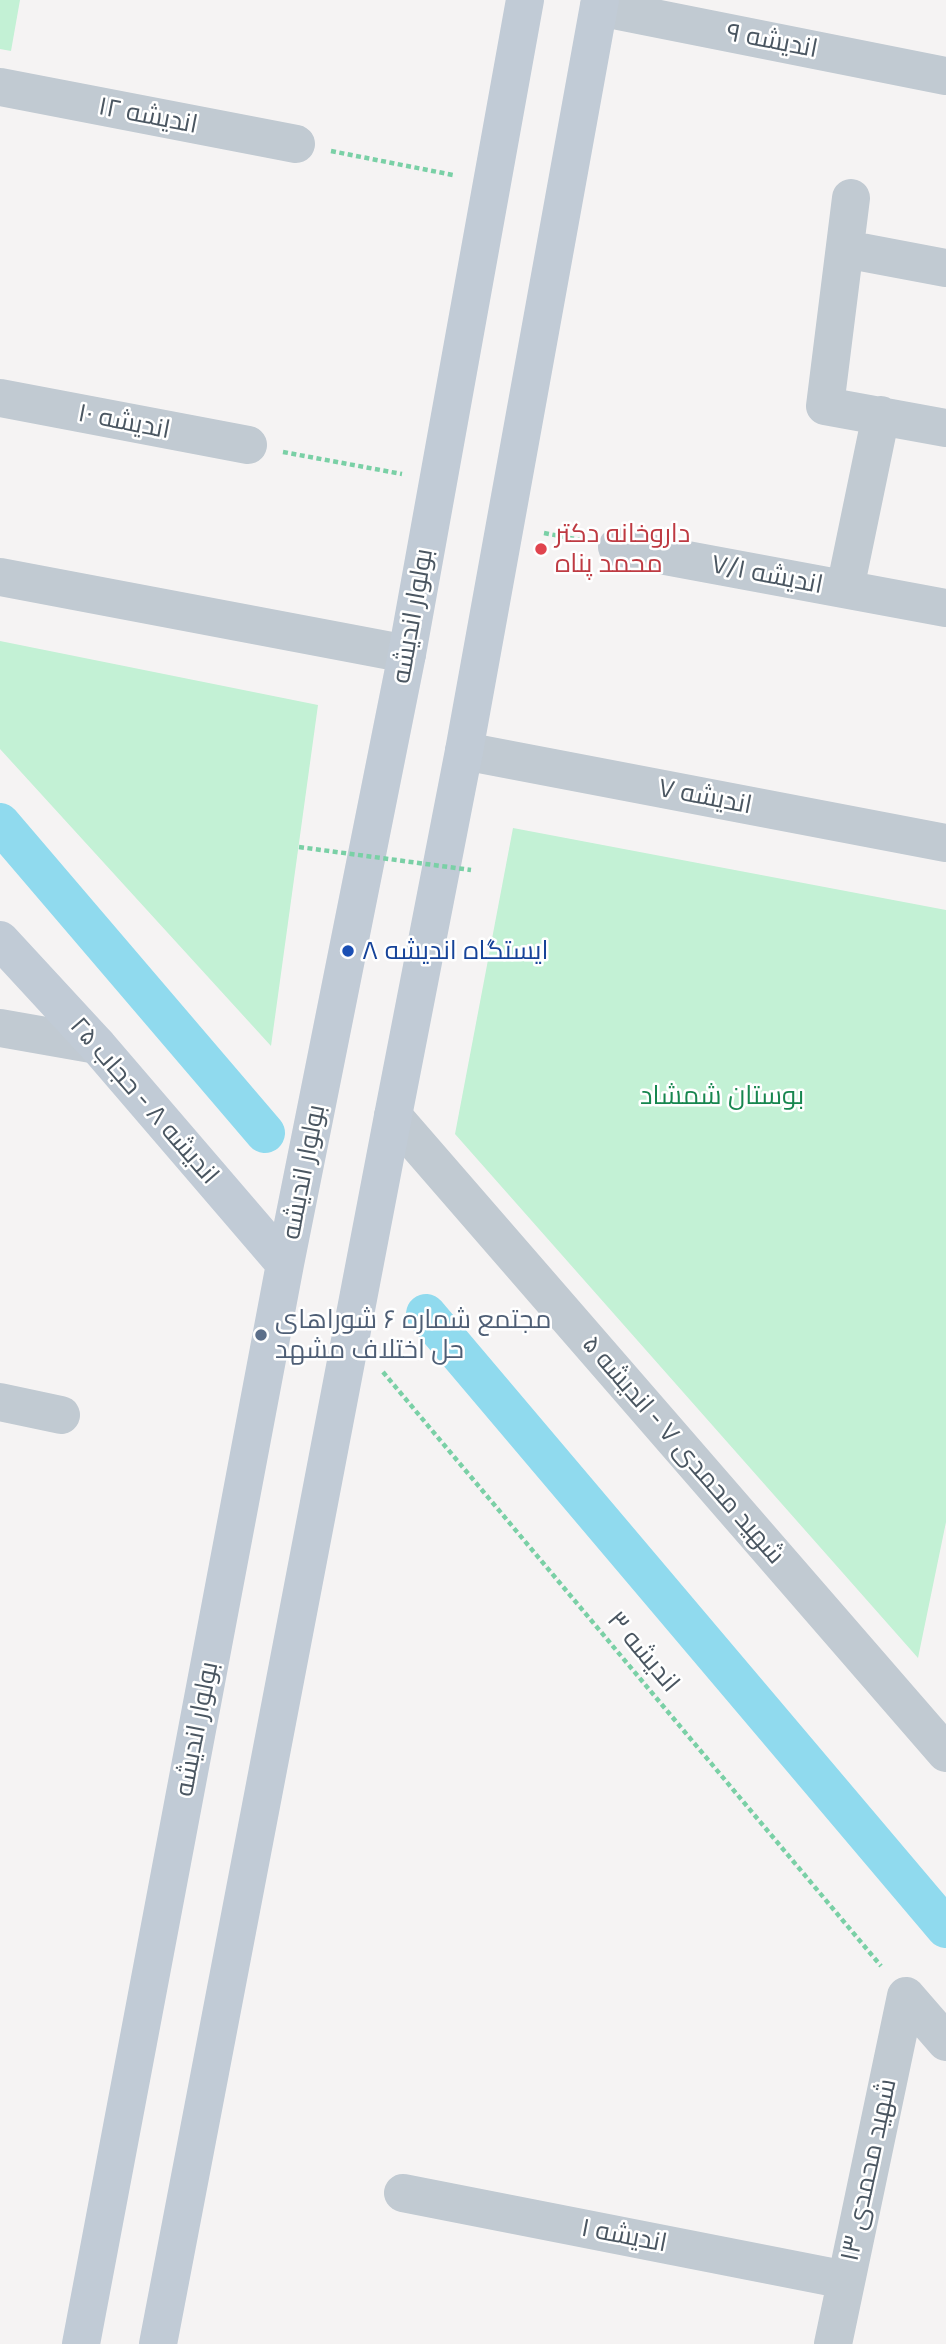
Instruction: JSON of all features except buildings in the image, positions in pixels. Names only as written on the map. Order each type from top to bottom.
[{"type":"main road","name":"بولوار اندیشه","points":[[81,2344],[285,1264],[407,654],[525,0]]},
{"type":"main road","points":[[158,2344],[464,751],[599,3]]},
{"type":"main road","name":"اندیشه ۸ - حجاب ۲۵","points":[[0,940],[97,1045],[285,1264]]},
{"type":"street","name":"اندیشه ۹","points":[[599,3],[946,76]]},
{"type":"street","name":"اندیشه ۱۲","points":[[0,87],[296,144]]},
{"type":"street","points":[[850,198],[825,406],[946,428]]},
{"type":"street","points":[[845,249],[946,268]]},
{"type":"street","name":"اندیشه ۱۰","points":[[0,398],[248,445]]},
{"type":"street","points":[[845,589],[881,415]]},
{"type":"street","name":"اندیشه ۷/۱","points":[[617,547],[946,608]]},
{"type":"street","points":[[0,578],[407,654]]},
{"type":"street","name":"اندیشه ۷","points":[[464,751],[946,843]]},
{"type":"street","points":[[0,1028],[97,1045]]},
{"type":"street","name":"شهید محمدی ۷ - اندیشه ۵","points":[[393,1116],[946,1753]]},
{"type":"street","points":[[0,1402],[61,1415]]},
{"type":"street","points":[[906,1996],[946,2042]]},
{"type":"street","name":"شهید محمدی ۱۳","points":[[833,2344],[906,1996]]},
{"type":"street","name":"اندیشه ۱","points":[[402,2193],[846,2280]]},
{"type":"path","points":[[296,144],[492,182]]},
{"type":"path","points":[[248,445],[438,481]]},
{"type":"path","points":[[505,526],[617,547]]},
{"type":"path","points":[[299,847],[471,870]]},
{"type":"path","name":"اندیشه ۳","points":[[351,1333],[906,1996]]},
{"type":"green space","points":[[0,0],[20,0],[11,51],[0,49]]},
{"type":"green space","points":[[0,641],[318,705],[271,1046],[0,749]]},
{"type":"green space","name":"بوستان شمشاد","points":[[513,828],[946,910],[946,1522],[918,1658],[455,1134]]},
{"type":"waterway","points":[[0,823],[265,1133]]},
{"type":"waterway","points":[[426,1314],[946,1928]]},
{"type":"place","name":"داروخانه دکتر محمد پناه","points":[[541,549]]},
{"type":"place","name":"ایستگاه اندیشه ۸","points":[[348,951]]},
{"type":"place","name":"مجتمع شماره ۶ شوراهای حل اختلاف مشهد","points":[[261,1335]]}]
